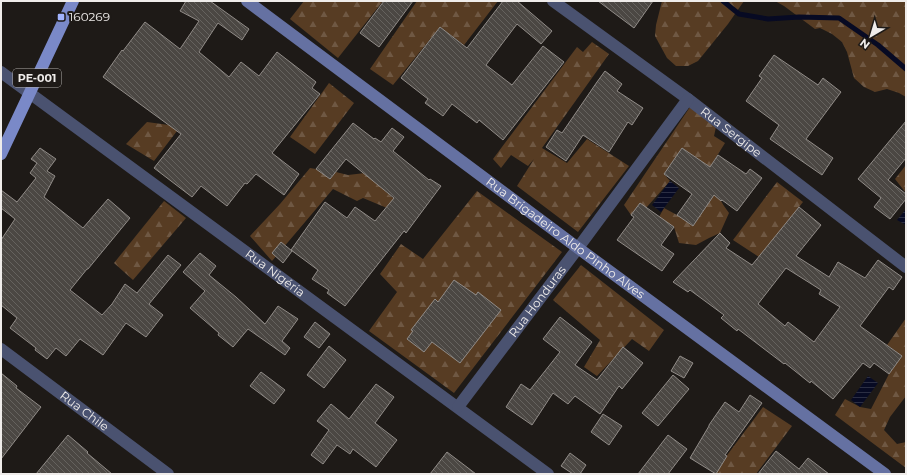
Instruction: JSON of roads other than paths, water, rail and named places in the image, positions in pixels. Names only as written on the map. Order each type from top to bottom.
[{"type":"main road","name":"PE-001","points":[[1,154],[73,1]]},
{"type":"street","name":"Rua Brigadeiro Aldo Pinho Alves","points":[[247,1],[578,248],[885,474]]},
{"type":"street","name":"Rua Sergipe","points":[[553,1],[688,98],[906,267]]},
{"type":"street","name":"Rua Nigéria","points":[[1,72],[548,474]]},
{"type":"street","name":"Rua Honduras","points":[[458,408],[688,98]]},
{"type":"street","name":"Rua Chile","points":[[1,349],[168,474]]},
{"type":"water","points":[[670,181],[679,188],[661,212],[652,205]]},
{"type":"water","points":[[906,209],[906,225],[897,220]]},
{"type":"water","points":[[868,376],[878,383],[860,407],[851,400]]},
{"type":"waterway","points":[[723,1],[739,14],[768,19],[799,17],[839,18],[878,45],[906,69]]},
{"type":"place","name":"160269","points":[[61,17]]}]
